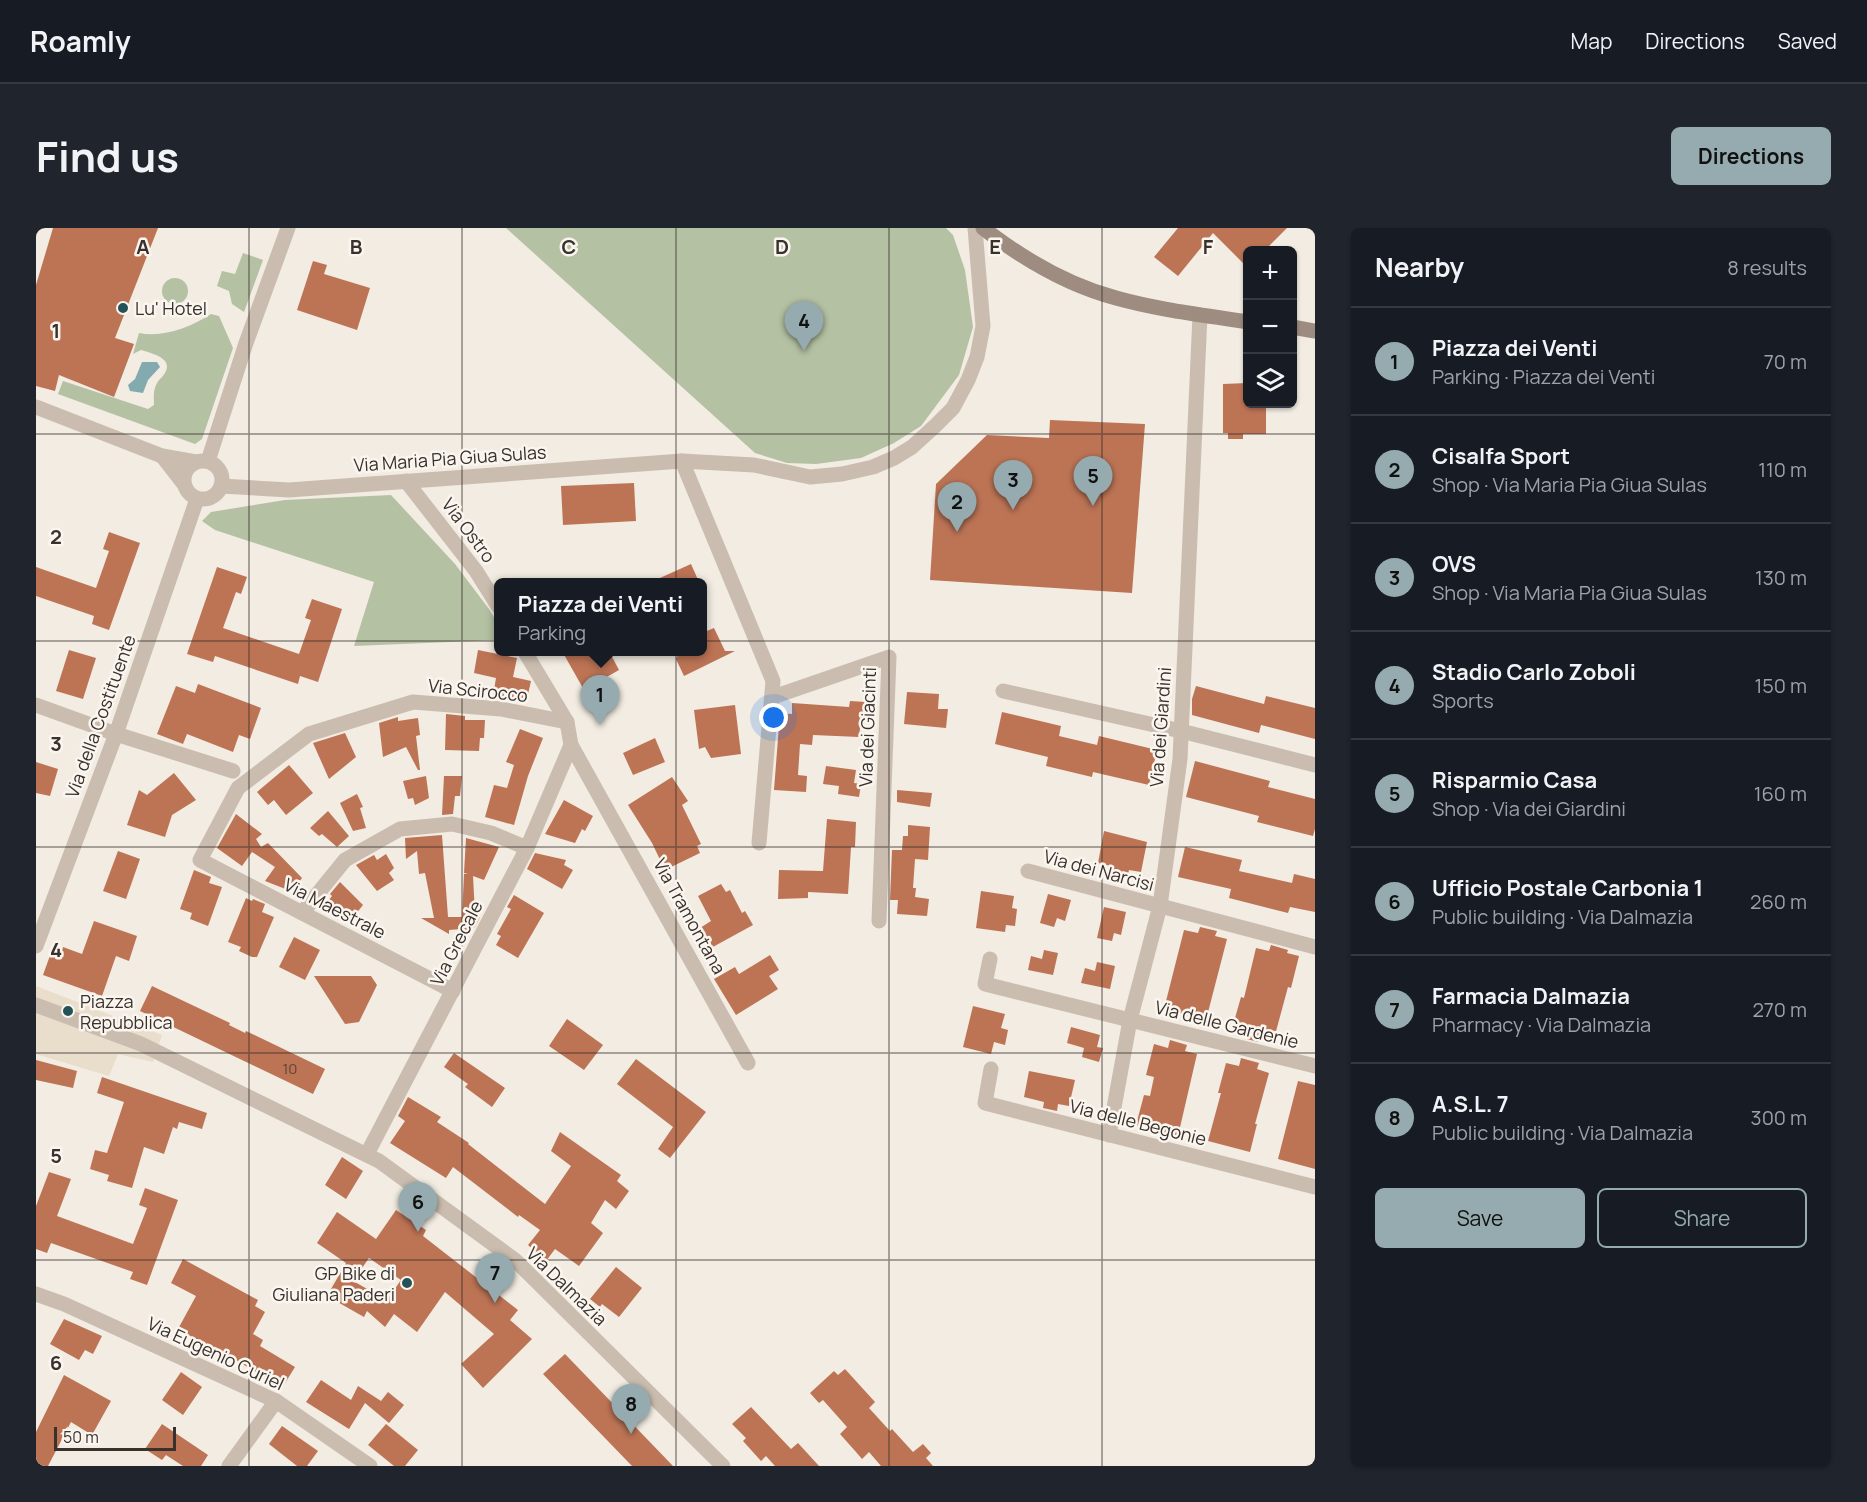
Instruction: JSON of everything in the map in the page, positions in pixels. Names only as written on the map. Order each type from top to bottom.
[{"type":"main road","points":[[983,228],[1006,246],[1049,272],[1079,286],[1116,298],[1243,321]]},
{"type":"main road","points":[[1297,328],[1315,331]]},
{"type":"street","points":[[183,483],[186,470],[202,461],[288,228]]},
{"type":"street","name":"Via Maria Pia Giua Sulas","points":[[221,486],[290,490],[682,461],[754,465],[810,477],[842,474],[873,467],[912,447],[953,408],[968,380],[977,357],[983,326],[975,228]]},
{"type":"street","name":"Via dei Giardini","points":[[1109,1135],[1130,1020],[1160,906],[1180,759],[1200,315]]},
{"type":"street","points":[[36,407],[162,456],[202,461],[218,468],[221,474],[221,486],[213,496],[198,499],[189,494],[162,456]]},
{"type":"street","points":[[682,461],[773,689],[759,843]]},
{"type":"street","name":"Via Ostro","points":[[406,480],[476,571],[494,600]]},
{"type":"street","name":"Via della Costituente","points":[[36,946],[116,734],[198,499]]},
{"type":"street","points":[[528,656],[567,722],[571,745]]},
{"type":"street","name":"Via dei Giacinti","points":[[773,689],[889,657],[879,921]]},
{"type":"street","points":[[1003,691],[1181,731],[1315,765]]},
{"type":"street","name":"Via Scirocco","points":[[200,860],[238,788],[309,734],[413,702],[501,709],[567,722]]},
{"type":"street","points":[[36,705],[116,734],[234,771]]},
{"type":"street","name":"Via Tramontana","points":[[571,745],[597,788],[748,1063]]},
{"type":"street","name":"Via Grecale","points":[[367,1154],[527,848],[571,745]]},
{"type":"street","points":[[302,913],[345,860],[400,830],[452,824],[491,833],[527,848]]},
{"type":"street","name":"Via Maestrale","points":[[200,860],[453,991]]},
{"type":"street","name":"Via dei Narcisi","points":[[1028,871],[1315,947]]},
{"type":"street","name":"Via delle Gardenie","points":[[990,959],[985,984],[1315,1066]]},
{"type":"street","points":[[36,1005],[141,1044],[367,1154]]},
{"type":"street","name":"Via delle Begonie","points":[[991,1069],[985,1103],[1315,1187]]},
{"type":"street","name":"Via Dalmazia","points":[[367,1154],[515,1260],[723,1466]]},
{"type":"street","name":"Via Eugenio Curiel","points":[[36,1294],[64,1304],[276,1401],[370,1466]]},
{"type":"street","points":[[228,1466],[276,1401]]},
{"type":"green space","points":[[506,228],[946,228],[953,235],[965,270],[973,327],[959,375],[921,426],[894,443],[861,458],[816,464],[787,463],[755,453]]},
{"type":"green space","points":[[243,253],[263,260],[244,312],[232,304],[229,291],[217,286],[222,271],[235,274]]},
{"type":"green space","points":[[175,278],[184,282],[188,291],[184,300],[175,304],[166,300],[162,291],[166,282]]},
{"type":"green space","points":[[211,314],[219,316],[233,348],[202,439],[195,444],[58,394],[63,381],[148,409],[154,405],[155,388],[167,368],[160,357],[141,350],[133,354],[139,333],[167,333],[195,323]]},
{"type":"green space","points":[[391,495],[455,564],[489,609],[494,617],[494,640],[354,646],[374,582],[215,530],[202,521],[211,512],[285,500]]},
{"type":"shaded area","name":"Piazza Repubblica","points":[[36,986],[162,1035],[153,1062],[118,1054],[109,1076],[36,1054]]},
{"type":"water","points":[[142,362],[157,362],[160,367],[148,380],[143,393],[130,391],[128,385],[135,379]]},
{"type":"building","points":[[53,228],[158,228],[115,338],[134,344],[114,397],[59,375],[55,391],[36,386],[36,285]]},
{"type":"building","points":[[1178,228],[1287,228],[1269,246],[1243,246],[1243,263],[1213,233],[1178,276],[1154,257]]},
{"type":"building","points":[[313,261],[327,265],[324,274],[370,288],[357,330],[297,310]]},
{"type":"building","points":[[1243,383],[1243,408],[1266,408],[1266,434],[1243,434],[1243,439],[1228,439],[1228,433],[1223,433],[1223,384]]},
{"type":"building","points":[[1050,420],[1145,424],[1132,593],[930,580],[936,484],[987,435],[1049,438]]},
{"type":"building","points":[[634,483],[636,521],[563,525],[561,486]]},
{"type":"building","points":[[109,532],[140,543],[109,630],[92,624],[94,616],[36,596],[36,567],[96,588],[109,551],[103,549]]},
{"type":"building","points":[[691,564],[697,578],[660,578]]},
{"type":"building","points":[[217,567],[247,577],[241,594],[236,592],[223,628],[299,654],[311,620],[305,618],[312,599],[342,609],[318,682],[300,676],[298,684],[215,656],[213,662],[187,654]]},
{"type":"building","points":[[714,628],[725,651],[735,651],[684,676],[676,659],[678,656],[707,656],[707,631]]},
{"type":"building","points":[[69,650],[96,658],[83,699],[56,691]]},
{"type":"building","points":[[478,650],[494,653],[494,656],[517,658],[513,677],[531,681],[526,703],[493,696],[496,678],[474,673]]},
{"type":"building","points":[[565,656],[612,656],[619,670],[584,690]]},
{"type":"building","points":[[198,684],[261,708],[250,739],[239,735],[233,752],[187,734],[183,744],[157,734],[176,686],[195,693]]},
{"type":"building","points":[[1196,686],[1264,704],[1266,696],[1315,708],[1315,739],[1261,725],[1259,733],[1192,715],[1192,699]]},
{"type":"building","points":[[907,692],[939,694],[938,709],[948,709],[946,728],[904,724]]},
{"type":"building","points":[[850,701],[866,702],[864,729],[860,728],[859,737],[813,735],[812,745],[800,744],[798,775],[807,776],[806,792],[774,790],[780,713],[792,714],[792,703],[849,707]]},
{"type":"building","points":[[735,705],[741,754],[711,758],[705,747],[699,749],[694,710]]},
{"type":"building","points":[[1002,712],[1061,726],[1059,736],[1097,745],[1099,736],[1157,750],[1149,785],[1093,772],[1092,777],[1046,766],[1048,757],[995,744]]},
{"type":"building","points":[[446,714],[465,716],[465,720],[485,720],[484,738],[480,738],[479,751],[445,750]]},
{"type":"building","points":[[398,717],[398,721],[418,718],[420,735],[416,736],[420,770],[406,747],[383,757],[379,723]]},
{"type":"building","points":[[520,729],[543,738],[528,776],[514,825],[485,817],[494,785],[507,788],[514,765],[506,762]]},
{"type":"building","points":[[345,733],[356,757],[329,779],[313,743]]},
{"type":"building","points":[[655,738],[665,762],[633,775],[623,753]]},
{"type":"building","points":[[1195,761],[1270,781],[1268,787],[1315,799],[1313,836],[1257,822],[1259,816],[1186,797]]},
{"type":"building","points":[[36,762],[58,769],[50,796],[36,793]]},
{"type":"building","points":[[289,765],[313,793],[286,815],[274,800],[268,805],[257,792]]},
{"type":"building","points":[[826,766],[856,770],[854,783],[861,784],[859,797],[838,794],[839,786],[823,784]]},
{"type":"building","points":[[174,773],[196,800],[172,815],[165,837],[127,825],[139,790],[147,795]]},
{"type":"building","points":[[426,776],[429,798],[415,805],[413,798],[408,799],[403,781]]},
{"type":"building","points":[[444,776],[462,776],[460,796],[455,796],[453,814],[442,815]]},
{"type":"building","points":[[672,777],[688,801],[682,805],[701,844],[697,846],[700,853],[665,870],[652,843],[628,805]]},
{"type":"building","points":[[897,790],[932,793],[930,807],[897,802]]},
{"type":"building","points":[[357,794],[363,807],[360,808],[366,828],[353,831],[340,803]]},
{"type":"building","points":[[564,800],[593,816],[585,831],[582,829],[575,843],[545,834]]},
{"type":"building","points":[[328,811],[349,836],[337,847],[322,834],[319,836],[310,828]]},
{"type":"building","points":[[236,814],[262,834],[256,839],[261,847],[268,843],[302,878],[299,882],[288,890],[265,881],[275,867],[252,852],[242,866],[217,848]]},
{"type":"building","points":[[827,819],[856,822],[855,847],[851,847],[848,894],[808,892],[808,898],[778,899],[779,870],[823,871]]},
{"type":"building","points":[[908,825],[930,827],[928,860],[915,859],[913,888],[916,888],[915,897],[929,899],[927,916],[897,914],[898,900],[890,900],[892,850],[902,850],[903,836],[908,836]]},
{"type":"building","points":[[1104,831],[1147,842],[1141,872],[1129,870],[1127,878],[1110,875],[1111,866],[1098,863]]},
{"type":"building","points":[[442,835],[448,917],[462,917],[464,874],[468,874],[464,873],[466,838],[499,847],[484,880],[473,876],[474,917],[480,917],[475,927],[469,928],[461,945],[461,929],[449,930],[449,934],[421,918],[434,918],[425,873],[419,874],[417,851],[406,859],[405,838]]},
{"type":"building","points":[[1185,847],[1242,860],[1239,871],[1292,883],[1294,874],[1315,879],[1315,912],[1290,907],[1288,913],[1229,898],[1231,889],[1178,877]]},
{"type":"building","points":[[118,851],[140,859],[126,899],[103,891]]},
{"type":"building","points":[[535,853],[566,860],[564,865],[573,870],[562,889],[527,869]]},
{"type":"building","points":[[386,854],[394,868],[389,873],[394,880],[377,891],[356,865],[374,855],[377,860]]},
{"type":"building","points":[[194,870],[211,877],[209,883],[222,887],[208,926],[190,919],[192,913],[180,909]]},
{"type":"building","points":[[340,882],[363,905],[355,915],[350,911],[344,917],[325,905],[332,896],[330,894]]},
{"type":"building","points":[[721,884],[726,892],[730,890],[742,913],[745,911],[753,925],[711,948],[700,928],[711,921],[698,896]]},
{"type":"building","points":[[981,891],[1014,896],[1012,908],[1017,909],[1015,926],[1006,925],[1005,932],[976,928]]},
{"type":"building","points":[[1048,894],[1071,900],[1065,921],[1057,918],[1054,927],[1040,923]]},
{"type":"building","points":[[514,895],[544,913],[518,958],[496,945],[501,936],[497,934],[511,909],[507,907]]},
{"type":"building","points":[[246,898],[265,904],[262,912],[274,917],[257,957],[239,951],[241,947],[228,942]]},
{"type":"building","points":[[1104,907],[1126,912],[1121,935],[1114,933],[1112,941],[1097,938]]},
{"type":"building","points":[[94,921],[137,936],[129,961],[116,956],[102,996],[43,975],[52,950],[61,953],[63,947],[82,954]]},
{"type":"building","points":[[1200,927],[1217,931],[1215,936],[1227,939],[1206,1020],[1164,1009],[1184,930],[1198,933]]},
{"type":"building","points":[[294,937],[320,950],[305,980],[279,967]]},
{"type":"building","points":[[1271,945],[1299,956],[1275,1035],[1261,1032],[1258,1042],[1247,1039],[1250,1029],[1233,1025],[1241,997],[1244,998],[1256,948],[1269,951]]},
{"type":"building","points":[[1044,950],[1058,953],[1053,975],[1028,970],[1031,956],[1042,959]]},
{"type":"building","points":[[770,955],[779,970],[769,976],[778,989],[736,1015],[714,979],[735,967],[739,974]]},
{"type":"building","points":[[1097,962],[1115,966],[1110,989],[1081,983],[1085,968],[1095,971]]},
{"type":"building","points":[[314,976],[371,976],[377,985],[359,1022],[345,1024]]},
{"type":"building","points":[[152,986],[230,1023],[229,1025],[245,1033],[246,1031],[325,1069],[313,1094],[140,1011]]},
{"type":"building","points":[[973,1006],[1005,1014],[1001,1028],[1008,1030],[1005,1045],[994,1042],[991,1054],[963,1047]]},
{"type":"building","points":[[567,1019],[603,1045],[584,1070],[549,1046]]},
{"type":"building","points":[[1071,1027],[1100,1035],[1097,1047],[1103,1048],[1099,1062],[1082,1057],[1084,1048],[1067,1043]]},
{"type":"building","points":[[1170,1040],[1187,1045],[1185,1051],[1197,1054],[1178,1136],[1136,1125],[1144,1095],[1150,1096],[1154,1077],[1146,1075],[1154,1044],[1168,1048]]},
{"type":"building","points":[[454,1053],[505,1088],[492,1107],[465,1087],[468,1084],[444,1067]]},
{"type":"building","points":[[1241,1058],[1259,1063],[1257,1069],[1269,1073],[1250,1152],[1208,1141],[1221,1093],[1218,1093],[1226,1063],[1239,1066]]},
{"type":"building","points":[[636,1059],[706,1112],[670,1158],[658,1149],[673,1127],[617,1084]]},
{"type":"building","points":[[36,1060],[77,1071],[73,1088],[36,1080]]},
{"type":"building","points":[[1029,1071],[1075,1080],[1069,1106],[1058,1104],[1057,1111],[1043,1108],[1044,1102],[1024,1097]]},
{"type":"building","points":[[102,1077],[207,1113],[202,1129],[179,1122],[177,1129],[173,1127],[164,1154],[144,1147],[132,1188],[107,1181],[109,1175],[90,1169],[95,1150],[107,1153],[124,1102],[97,1093]]},
{"type":"building","points":[[1298,1081],[1315,1085],[1315,1169],[1278,1159]]},
{"type":"building","points":[[408,1097],[441,1117],[437,1122],[469,1143],[545,1204],[571,1166],[551,1151],[560,1132],[621,1175],[617,1181],[629,1191],[616,1209],[605,1200],[591,1223],[603,1233],[579,1266],[555,1249],[546,1261],[528,1245],[540,1230],[519,1215],[518,1217],[453,1167],[446,1178],[390,1143],[405,1121],[398,1116]]},
{"type":"building","points":[[342,1157],[363,1171],[346,1199],[325,1185]]},
{"type":"building","points":[[49,1172],[71,1179],[57,1216],[133,1244],[147,1208],[139,1205],[145,1188],[178,1200],[147,1285],[130,1279],[133,1272],[51,1243],[47,1253],[36,1249],[36,1206]]},
{"type":"building","points":[[396,1210],[426,1230],[423,1236],[518,1310],[510,1320],[532,1339],[483,1388],[461,1364],[494,1334],[445,1292],[417,1332],[394,1314],[385,1327],[367,1311],[364,1317],[327,1296],[346,1263],[317,1243],[337,1212],[376,1239]],"holes":[[[369,1258],[401,1280],[387,1300],[353,1281]]]},
{"type":"building","points":[[183,1259],[258,1300],[255,1306],[265,1312],[253,1334],[263,1340],[260,1346],[295,1367],[282,1388],[216,1348],[215,1350],[178,1329],[196,1296],[171,1283]]},
{"type":"building","points":[[616,1267],[642,1288],[619,1317],[602,1304],[600,1307],[590,1299]]},
{"type":"building","points":[[64,1319],[102,1336],[93,1354],[85,1350],[79,1360],[50,1344]]},
{"type":"building","points":[[565,1354],[673,1466],[632,1466],[543,1374]]},
{"type":"building","points":[[845,1369],[875,1402],[869,1408],[913,1452],[923,1444],[931,1453],[926,1458],[933,1466],[881,1466],[869,1452],[862,1459],[840,1434],[847,1427],[823,1400],[819,1403],[810,1393],[834,1371],[838,1375]]},
{"type":"building","points":[[181,1372],[202,1387],[183,1415],[162,1400]]},
{"type":"building","points":[[64,1375],[111,1401],[92,1435],[71,1422],[48,1466],[36,1466],[36,1432]]},
{"type":"building","points":[[321,1380],[351,1400],[358,1386],[381,1401],[388,1392],[404,1405],[389,1423],[365,1403],[349,1429],[306,1402]]},
{"type":"building","points":[[751,1407],[791,1449],[798,1443],[819,1466],[775,1466],[766,1456],[761,1461],[743,1441],[746,1438],[732,1424]]},
{"type":"building","points":[[162,1424],[208,1455],[201,1466],[183,1466],[166,1455],[162,1460],[145,1449]]},
{"type":"building","points":[[386,1424],[418,1450],[405,1466],[394,1466],[368,1445]]},
{"type":"building","points":[[282,1426],[318,1451],[307,1466],[297,1466],[269,1444]]},
{"type":"place","name":"Lu' Hotel","points":[[123,308]]},
{"type":"place","name":"Stadio Carlo Zoboli","points":[[804,351]]},
{"type":"place","name":"Risparmio Casa","points":[[1093,506]]},
{"type":"place","name":"OVS","points":[[1013,510]]},
{"type":"place","name":"Cisalfa Sport","points":[[957,532]]},
{"type":"place","name":"Piazza dei Venti","points":[[600,725]]},
{"type":"place","name":"Piazza Repubblica","points":[[68,1011]]},
{"type":"place","name":"Ufficio Postale Carbonia 1","points":[[418,1232]]},
{"type":"place","name":"GP Bike di Giuliana Paderi","points":[[407,1283]]},
{"type":"place","name":"Farmacia Dalmazia","points":[[495,1303]]},
{"type":"place","name":"A.S.L. 7","points":[[631,1434]]}]
